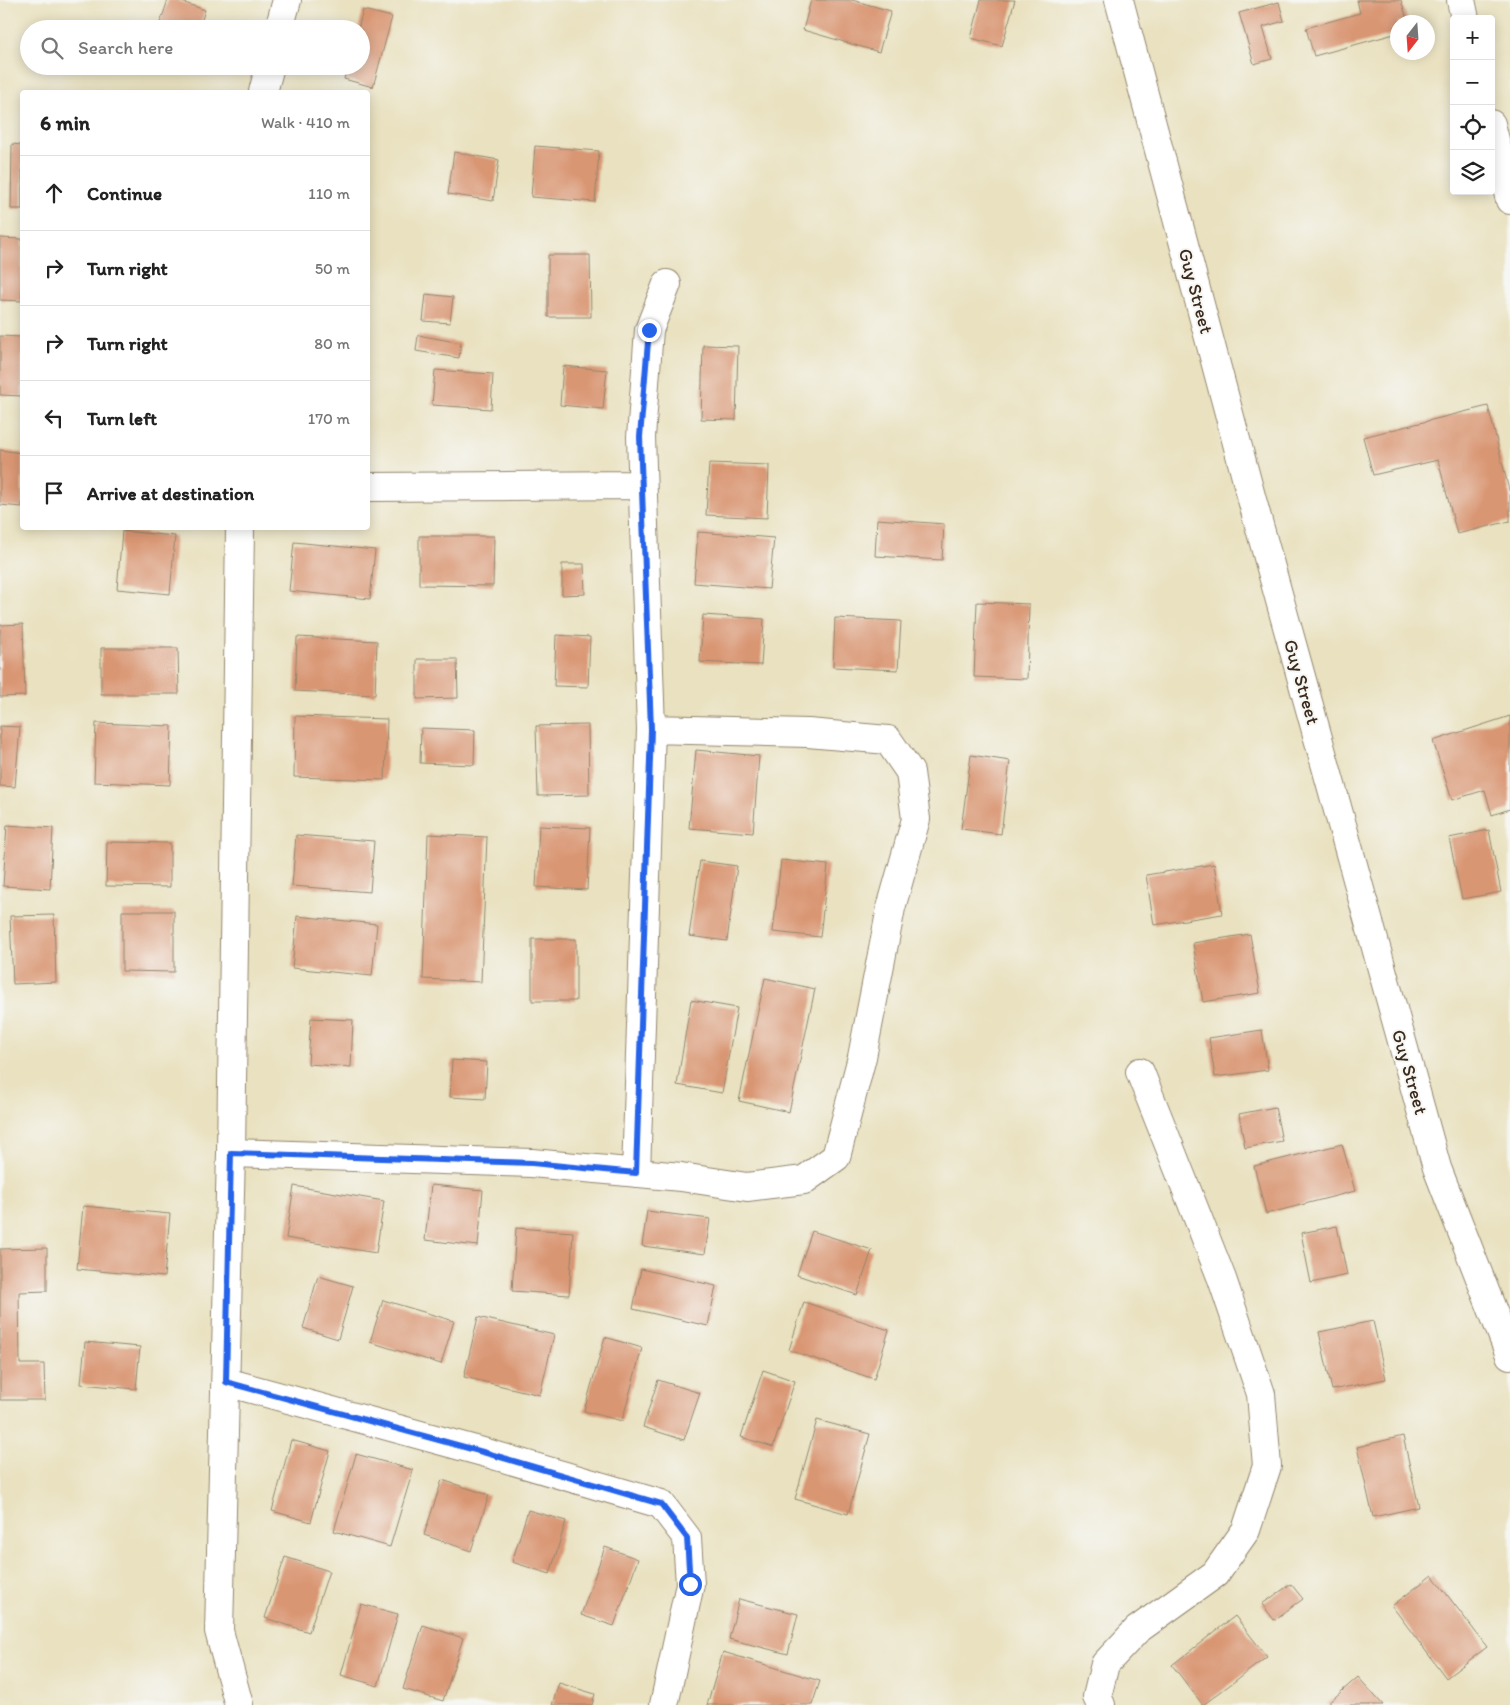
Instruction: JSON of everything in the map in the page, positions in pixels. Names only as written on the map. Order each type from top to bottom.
[{"type":"street","points":[[281,20],[287,0]]},
{"type":"street","name":"Guy Street","points":[[1119,0],[1248,486],[1437,1168],[1510,1355]]},
{"type":"street","points":[[1461,0],[1465,15]]},
{"type":"street","points":[[264,90],[268,75]]},
{"type":"street","points":[[1495,140],[1510,200]]},
{"type":"street","points":[[636,1173],[651,729],[640,437],[649,330],[667,284]]},
{"type":"street","points":[[370,487],[642,485]]},
{"type":"street","points":[[239,1705],[219,1631],[231,1153],[240,530]]},
{"type":"street","points":[[231,1153],[532,1163],[681,1177],[748,1186],[804,1180],[836,1157],[862,1058],[892,908],[916,819],[910,772],[888,740],[808,733],[651,729]]},
{"type":"street","points":[[1101,1705],[1097,1697],[1105,1664],[1137,1630],[1215,1574],[1246,1530],[1267,1466],[1261,1394],[1222,1280],[1140,1072]]},
{"type":"street","points":[[226,1382],[661,1504],[687,1538],[690,1584],[664,1705]]},
{"type":"building","points":[[168,0],[176,0],[205,10],[202,20],[161,20]]},
{"type":"building","points":[[811,0],[852,0],[891,11],[879,52],[803,30]]},
{"type":"building","points":[[981,0],[1015,0],[1002,46],[971,38]]},
{"type":"building","points":[[1357,0],[1401,0],[1406,15],[1390,15],[1390,35],[1314,56],[1306,28],[1360,13]]},
{"type":"building","points":[[1279,2],[1284,21],[1263,27],[1272,59],[1254,64],[1239,13]]},
{"type":"building","points":[[363,10],[392,17],[373,87],[344,79],[345,75],[370,75],[370,20],[360,20]]},
{"type":"building","points":[[12,144],[20,145],[20,209],[11,209]]},
{"type":"building","points":[[535,146],[599,151],[595,202],[531,197]]},
{"type":"building","points":[[454,152],[499,160],[493,201],[448,194]]},
{"type":"building","points":[[0,238],[20,239],[20,301],[0,300]]},
{"type":"building","points":[[548,255],[590,255],[591,317],[548,317]]},
{"type":"building","points":[[426,294],[453,297],[450,323],[423,321]]},
{"type":"building","points":[[418,335],[461,343],[459,358],[416,351]]},
{"type":"building","points":[[0,336],[20,337],[20,396],[0,395]]},
{"type":"building","points":[[703,345],[738,346],[736,420],[701,419]]},
{"type":"building","points":[[563,366],[607,370],[603,409],[560,405]]},
{"type":"building","points":[[435,370],[493,374],[491,409],[432,405]]},
{"type":"building","points":[[1488,406],[1510,494],[1510,521],[1457,534],[1438,460],[1373,475],[1363,437]]},
{"type":"building","points":[[0,450],[20,453],[20,507],[0,505]]},
{"type":"building","points":[[709,463],[769,465],[767,518],[706,515]]},
{"type":"building","points":[[877,519],[944,524],[942,560],[875,556]]},
{"type":"building","points":[[122,531],[175,536],[170,594],[117,589]]},
{"type":"building","points":[[698,532],[774,538],[769,589],[694,583]]},
{"type":"building","points":[[419,536],[494,536],[493,586],[419,585]]},
{"type":"building","points":[[294,542],[375,550],[370,599],[289,591]]},
{"type":"building","points":[[562,564],[584,564],[585,594],[562,595]]},
{"type":"building","points":[[977,602],[1029,604],[1027,679],[974,677]]},
{"type":"building","points":[[703,615],[764,619],[761,665],[700,662]]},
{"type":"building","points":[[835,618],[901,621],[898,670],[833,667]]},
{"type":"building","points":[[23,624],[25,696],[0,697],[0,625]]},
{"type":"building","points":[[556,635],[590,637],[588,687],[554,686]]},
{"type":"building","points":[[297,637],[377,641],[375,695],[295,691]]},
{"type":"building","points":[[101,648],[178,648],[179,694],[101,694]]},
{"type":"building","points":[[417,659],[457,659],[458,698],[417,699]]},
{"type":"building","points":[[295,716],[387,719],[385,780],[294,777]]},
{"type":"building","points":[[1510,716],[1510,809],[1492,815],[1485,790],[1452,800],[1433,741]]},
{"type":"building","points":[[96,723],[172,726],[170,785],[94,782]]},
{"type":"building","points":[[588,725],[589,795],[538,796],[536,726]]},
{"type":"building","points":[[0,726],[20,727],[15,787],[0,786]]},
{"type":"building","points":[[421,728],[475,730],[474,765],[420,763]]},
{"type":"building","points":[[696,750],[759,756],[753,833],[689,828]]},
{"type":"building","points":[[971,755],[1010,761],[1001,834],[961,829]]},
{"type":"building","points":[[7,825],[53,828],[50,889],[3,886]]},
{"type":"building","points":[[539,826],[590,828],[587,890],[536,887]]},
{"type":"building","points":[[1489,830],[1501,892],[1462,899],[1449,838]]},
{"type":"building","points":[[428,834],[487,837],[481,982],[423,979]]},
{"type":"building","points":[[296,835],[374,841],[370,892],[292,886]]},
{"type":"building","points":[[107,842],[170,843],[170,887],[106,886]]},
{"type":"building","points":[[781,860],[828,865],[820,937],[773,932]]},
{"type":"building","points":[[700,861],[737,866],[727,941],[689,936]]},
{"type":"building","points":[[1214,864],[1222,914],[1154,925],[1146,875]]},
{"type":"building","points":[[122,911],[174,911],[174,972],[122,971]]},
{"type":"building","points":[[54,915],[56,982],[13,984],[10,916]]},
{"type":"building","points":[[297,916],[377,924],[372,976],[292,968]]},
{"type":"building","points":[[1250,934],[1260,993],[1203,1002],[1193,943]]},
{"type":"building","points":[[532,939],[576,939],[576,1001],[532,1001]]},
{"type":"building","points":[[765,978],[815,989],[789,1112],[739,1101]]},
{"type":"building","points":[[691,1000],[737,1008],[722,1093],[677,1085]]},
{"type":"building","points":[[311,1018],[353,1020],[351,1067],[308,1064]]},
{"type":"building","points":[[1262,1030],[1268,1070],[1215,1077],[1209,1038]]},
{"type":"building","points":[[452,1060],[487,1062],[485,1099],[450,1097]]},
{"type":"building","points":[[1275,1107],[1282,1141],[1245,1148],[1239,1114]]},
{"type":"building","points":[[1342,1144],[1355,1191],[1266,1214],[1254,1166]]},
{"type":"building","points":[[431,1185],[483,1190],[478,1246],[425,1240]]},
{"type":"building","points":[[294,1186],[384,1201],[376,1253],[286,1238]]},
{"type":"building","points":[[83,1206],[170,1214],[164,1277],[77,1269]]},
{"type":"building","points":[[647,1211],[710,1219],[705,1254],[642,1246]]},
{"type":"building","points":[[1337,1226],[1347,1275],[1311,1283],[1301,1233]]},
{"type":"building","points":[[516,1228],[573,1232],[569,1295],[512,1291]]},
{"type":"building","points":[[812,1231],[872,1250],[857,1295],[797,1275]]},
{"type":"building","points":[[47,1248],[47,1291],[19,1292],[20,1364],[44,1364],[45,1400],[0,1400],[0,1249]]},
{"type":"building","points":[[641,1269],[716,1286],[708,1326],[633,1309]]},
{"type":"building","points":[[318,1276],[353,1286],[338,1339],[303,1328]]},
{"type":"building","points":[[383,1300],[454,1321],[441,1364],[370,1342]]},
{"type":"building","points":[[804,1302],[889,1330],[874,1379],[789,1350]]},
{"type":"building","points":[[478,1317],[554,1335],[540,1395],[464,1377]]},
{"type":"building","points":[[1373,1321],[1386,1379],[1332,1390],[1319,1332]]},
{"type":"building","points":[[605,1337],[642,1348],[622,1421],[584,1411]]},
{"type":"building","points":[[85,1342],[140,1347],[136,1389],[81,1384]]},
{"type":"building","points":[[763,1370],[795,1381],[773,1447],[741,1437]]},
{"type":"building","points":[[658,1380],[700,1393],[684,1440],[643,1427]]},
{"type":"building","points":[[817,1420],[870,1434],[848,1514],[795,1499]]},
{"type":"building","points":[[1403,1436],[1419,1507],[1373,1517],[1357,1447]]},
{"type":"building","points":[[291,1440],[330,1451],[311,1522],[272,1511]]},
{"type":"building","points":[[356,1454],[413,1470],[390,1547],[334,1531]]},
{"type":"building","points":[[442,1480],[489,1495],[471,1551],[424,1535]]},
{"type":"building","points":[[528,1510],[566,1521],[550,1574],[512,1562]]},
{"type":"building","points":[[605,1547],[638,1559],[614,1626],[581,1615]]},
{"type":"building","points":[[285,1557],[329,1571],[309,1632],[265,1618]]},
{"type":"building","points":[[1432,1575],[1487,1647],[1446,1678],[1392,1606]]},
{"type":"building","points":[[1291,1584],[1303,1599],[1274,1620],[1262,1604]]},
{"type":"building","points":[[739,1599],[798,1614],[788,1654],[729,1639]]},
{"type":"building","points":[[361,1604],[398,1614],[378,1686],[341,1675]]},
{"type":"building","points":[[1235,1616],[1267,1657],[1203,1705],[1172,1665]]},
{"type":"building","points":[[423,1625],[463,1638],[443,1701],[403,1689]]},
{"type":"building","points":[[723,1652],[820,1681],[812,1705],[707,1705]]},
{"type":"building","points":[[1358,1677],[1383,1705],[1326,1705]]},
{"type":"building","points":[[559,1683],[595,1694],[592,1705],[552,1705]]},
{"type":"route","points":[[649,330],[640,437],[651,729],[636,1173],[532,1163],[231,1153],[226,1382],[490,1454],[661,1504],[687,1538],[690,1584]]}]
